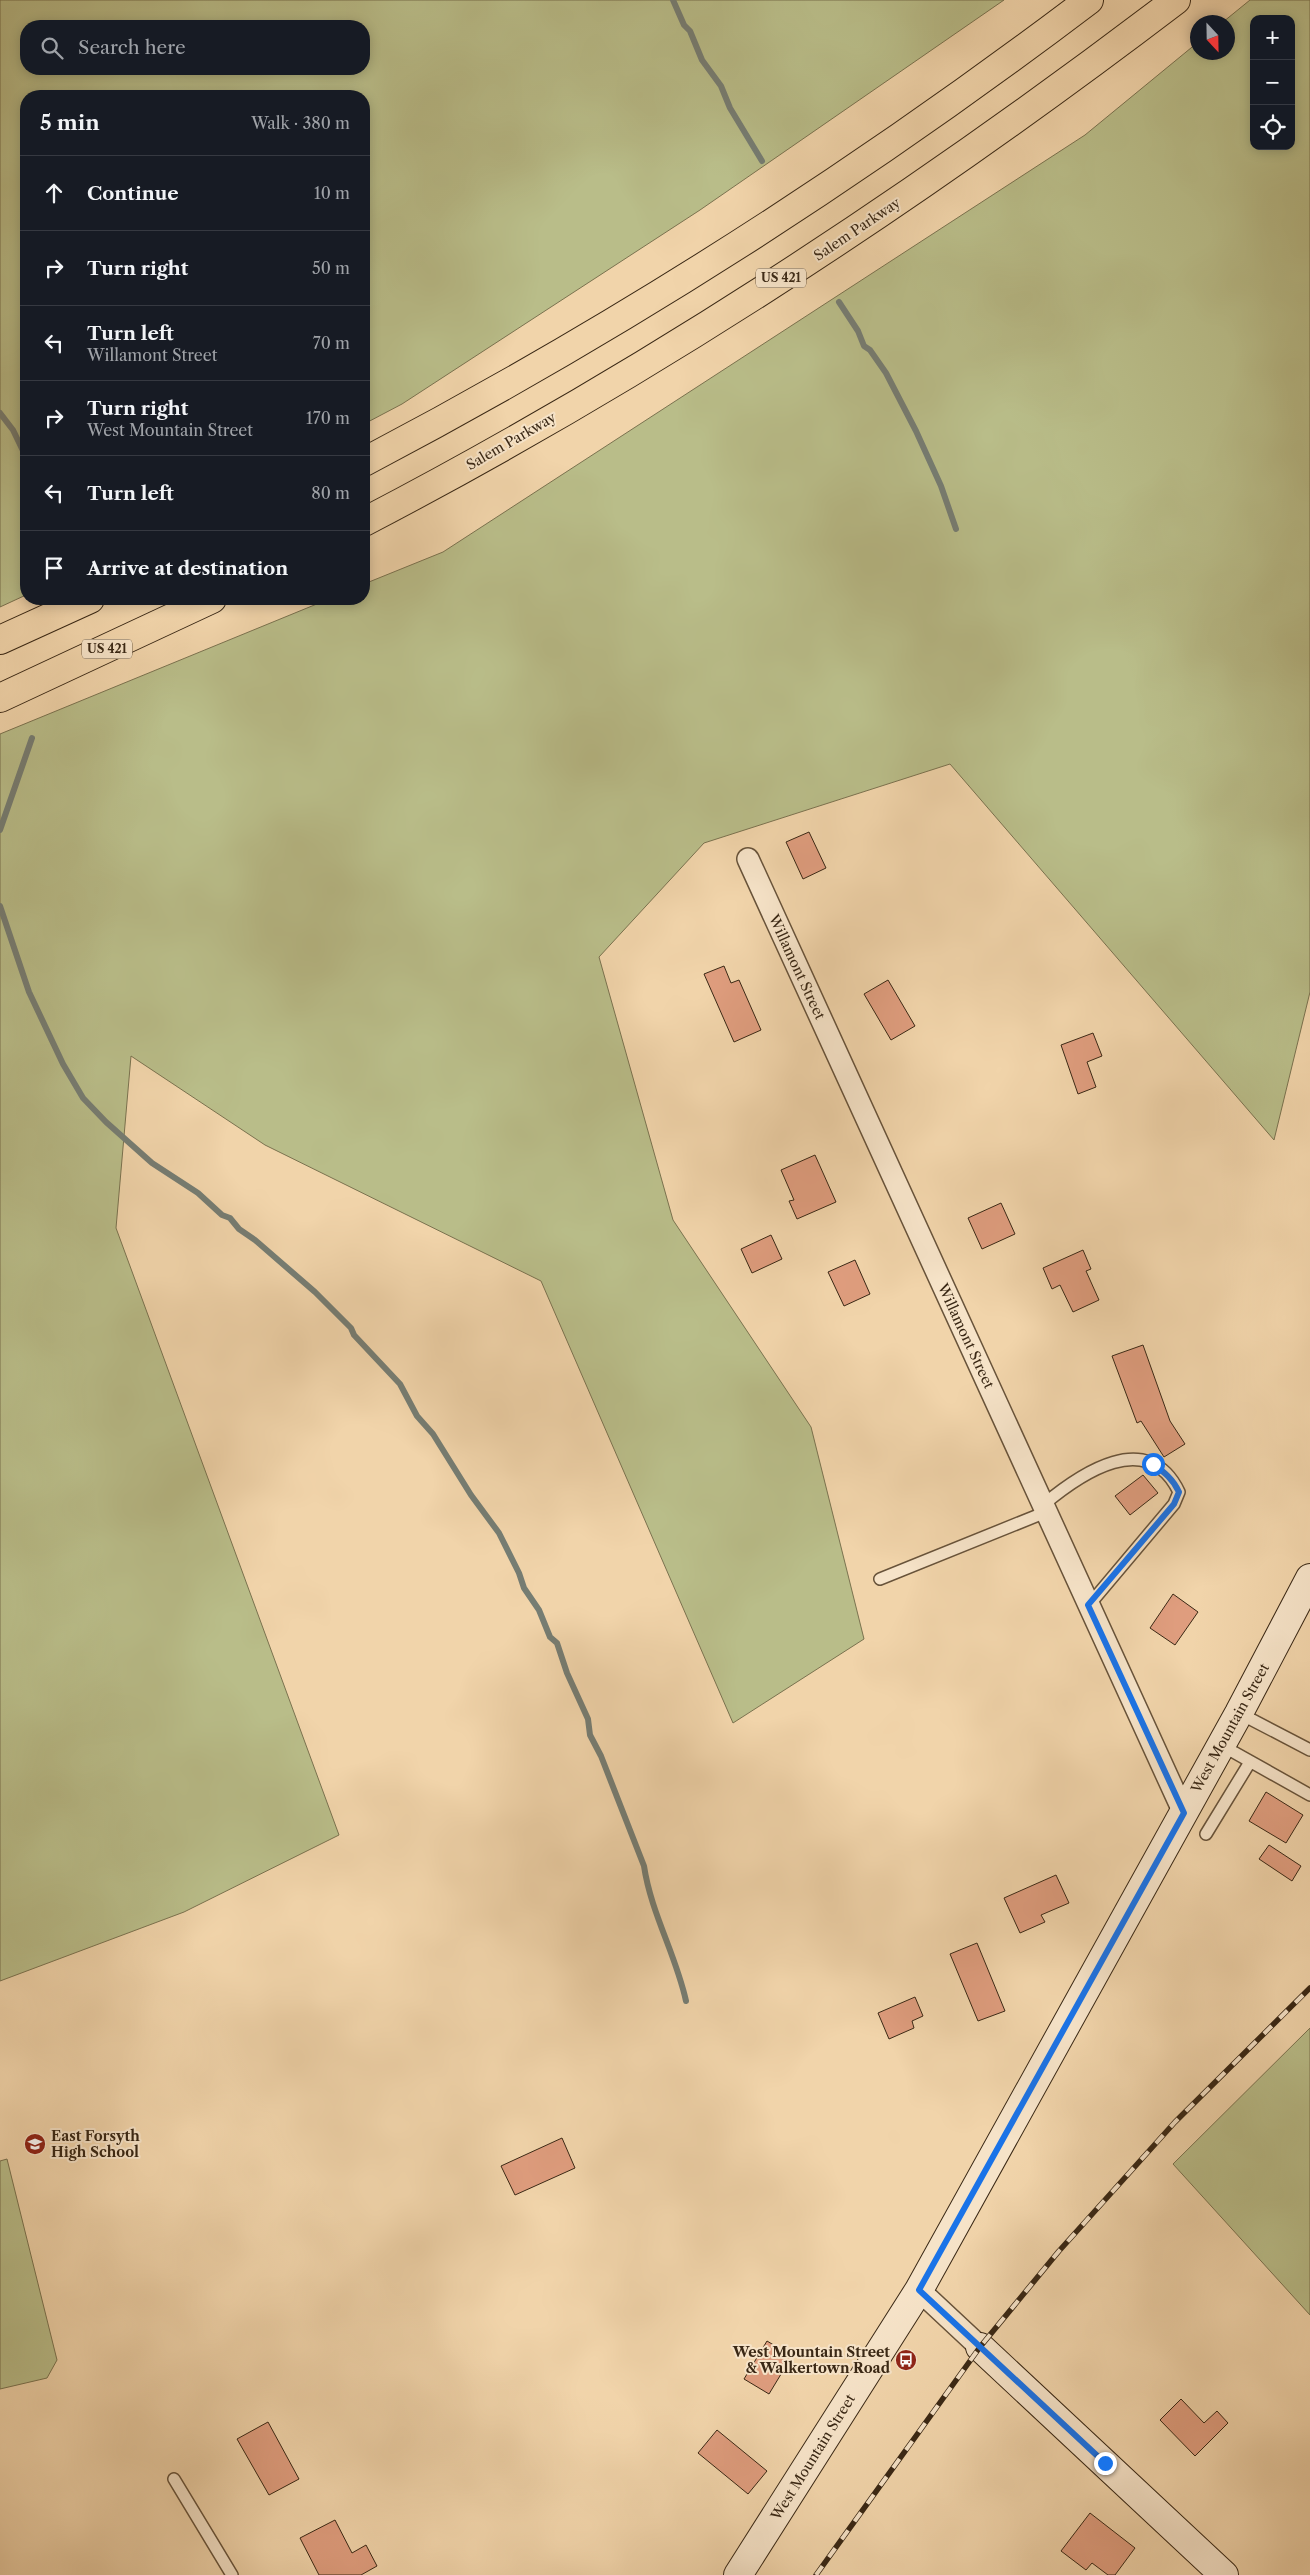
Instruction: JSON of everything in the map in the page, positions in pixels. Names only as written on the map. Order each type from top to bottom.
[{"type":"highway","points":[[370,459],[582,340],[756,232],[886,146],[1089,0]]},
{"type":"highway","name":"Salem Parkway","points":[[370,519],[507,444],[609,385],[810,260],[988,139],[1176,0]]},
{"type":"highway","points":[[0,640],[77,605]]},
{"type":"highway","name":"US 421","points":[[0,698],[199,605]]},
{"type":"main road","name":"West Mountain Street","points":[[738,2575],[919,2290],[1239,1713],[1310,1578]]},
{"type":"main road","points":[[980,2347],[1224,2575]]},
{"type":"street","name":"Willamont Street","points":[[748,859],[1184,1813]]},
{"type":"street","points":[[919,2290],[980,2347]]},
{"type":"lane","points":[[880,1579],[1044,1509],[1080,1477],[1122,1459],[1137,1459],[1153,1464],[1167,1474],[1179,1492],[1174,1504],[1088,1605]]},
{"type":"lane","points":[[1239,1713],[1310,1750]]},
{"type":"lane","points":[[1221,1745],[1310,1795]]},
{"type":"lane","points":[[1206,1834],[1250,1762]]},
{"type":"lane","points":[[174,2479],[232,2575]]},
{"type":"green space","points":[[0,0],[1004,0],[700,210],[402,404],[370,421],[370,90],[20,90],[20,598],[0,607]]},
{"type":"green space","points":[[1250,0],[1310,0],[1310,992],[1274,1140],[950,764],[704,843],[599,957],[673,1220],[811,1427],[864,1639],[733,1723],[541,1281],[265,1145],[131,1056],[116,1228],[339,1835],[184,1912],[0,1981],[0,734],[314,605],[370,605],[370,582],[443,552],[1085,135],[1190,49],[1190,60],[1235,60],[1235,15],[1232,15]]},
{"type":"green space","points":[[1310,2028],[1310,2315],[1173,2164]]},
{"type":"green space","points":[[7,2159],[57,2360],[47,2378],[0,2389],[0,2161]]},
{"type":"building","points":[[809,832],[826,868],[803,879],[786,842]]},
{"type":"building","points":[[724,966],[731,983],[739,980],[761,1030],[734,1042],[704,974]]},
{"type":"building","points":[[888,980],[915,1026],[891,1040],[864,994]]},
{"type":"building","points":[[1093,1033],[1102,1056],[1087,1062],[1096,1087],[1078,1094],[1061,1045]]},
{"type":"building","points":[[815,1155],[836,1202],[797,1219],[789,1201],[794,1200],[781,1170]]},
{"type":"building","points":[[1001,1203],[1015,1234],[982,1249],[968,1218]]},
{"type":"building","points":[[771,1235],[782,1259],[752,1273],[741,1249]]},
{"type":"building","points":[[1083,1250],[1091,1269],[1086,1271],[1099,1300],[1073,1312],[1060,1285],[1052,1289],[1043,1268]]},
{"type":"building","points":[[855,1260],[870,1294],[844,1306],[828,1272]]},
{"type":"building","points":[[1143,1345],[1170,1421],[1185,1444],[1164,1457],[1141,1421],[1137,1423],[1112,1356]]},
{"type":"building","points":[[1143,1475],[1158,1493],[1130,1515],[1115,1496]]},
{"type":"building","points":[[1173,1594],[1198,1612],[1175,1645],[1150,1628]]},
{"type":"building","points":[[1266,1792],[1303,1815],[1286,1843],[1249,1821]]},
{"type":"building","points":[[1269,1845],[1301,1866],[1292,1881],[1259,1859]]},
{"type":"building","points":[[1056,1875],[1069,1903],[1041,1915],[1045,1922],[1020,1933],[1004,1898]]},
{"type":"building","points":[[977,1943],[1005,2011],[978,2021],[950,1954]]},
{"type":"building","points":[[915,1997],[923,2016],[912,2021],[914,2028],[889,2039],[878,2013]]},
{"type":"building","points":[[562,2138],[575,2168],[515,2195],[501,2166]]},
{"type":"building","points":[[767,2341],[792,2356],[769,2394],[744,2379]]},
{"type":"building","points":[[1181,2399],[1204,2423],[1217,2411],[1228,2423],[1195,2456],[1160,2420]]},
{"type":"building","points":[[268,2422],[299,2479],[269,2495],[237,2439]]},
{"type":"building","points":[[717,2430],[767,2471],[748,2494],[698,2453]]},
{"type":"building","points":[[1090,2513],[1135,2548],[1115,2575],[1108,2575],[1092,2563],[1086,2570],[1061,2551]]},
{"type":"building","points":[[335,2520],[352,2553],[366,2545],[377,2566],[361,2575],[319,2575],[300,2538]]},
{"type":"waterway","points":[[673,0],[684,25],[690,31],[702,60],[721,86],[730,108],[762,161]]},
{"type":"waterway","points":[[839,302],[858,331],[864,346],[870,350],[886,373],[916,431],[941,486],[956,529]]},
{"type":"waterway","points":[[0,413],[13,430],[20,445]]},
{"type":"waterway","points":[[0,830],[32,738]]},
{"type":"waterway","points":[[0,906],[29,992],[63,1064],[83,1098],[106,1122],[152,1163],[198,1193],[222,1215],[230,1218],[239,1229],[255,1240],[315,1292],[351,1328],[354,1335],[400,1384],[417,1416],[433,1434],[471,1495],[499,1533],[519,1573],[524,1588],[539,1610],[550,1637],[557,1643],[567,1673],[588,1719],[590,1735],[601,1756],[644,1866],[652,1900],[682,1984],[686,2001]]},
{"type":"railway","points":[[816,2575],[980,2347],[1059,2251],[1175,2122],[1310,1988]]},
{"type":"place","name":"East Forsyth High School","points":[[35,2144]]},
{"type":"place","name":"West Mountain Street & Walkertown Road","points":[[906,2360]]},
{"type":"route","points":[[1105,2463],[919,2290],[1184,1813],[1088,1605],[1150,1535],[1174,1504],[1179,1492],[1175,1483],[1167,1474],[1153,1464]]}]
